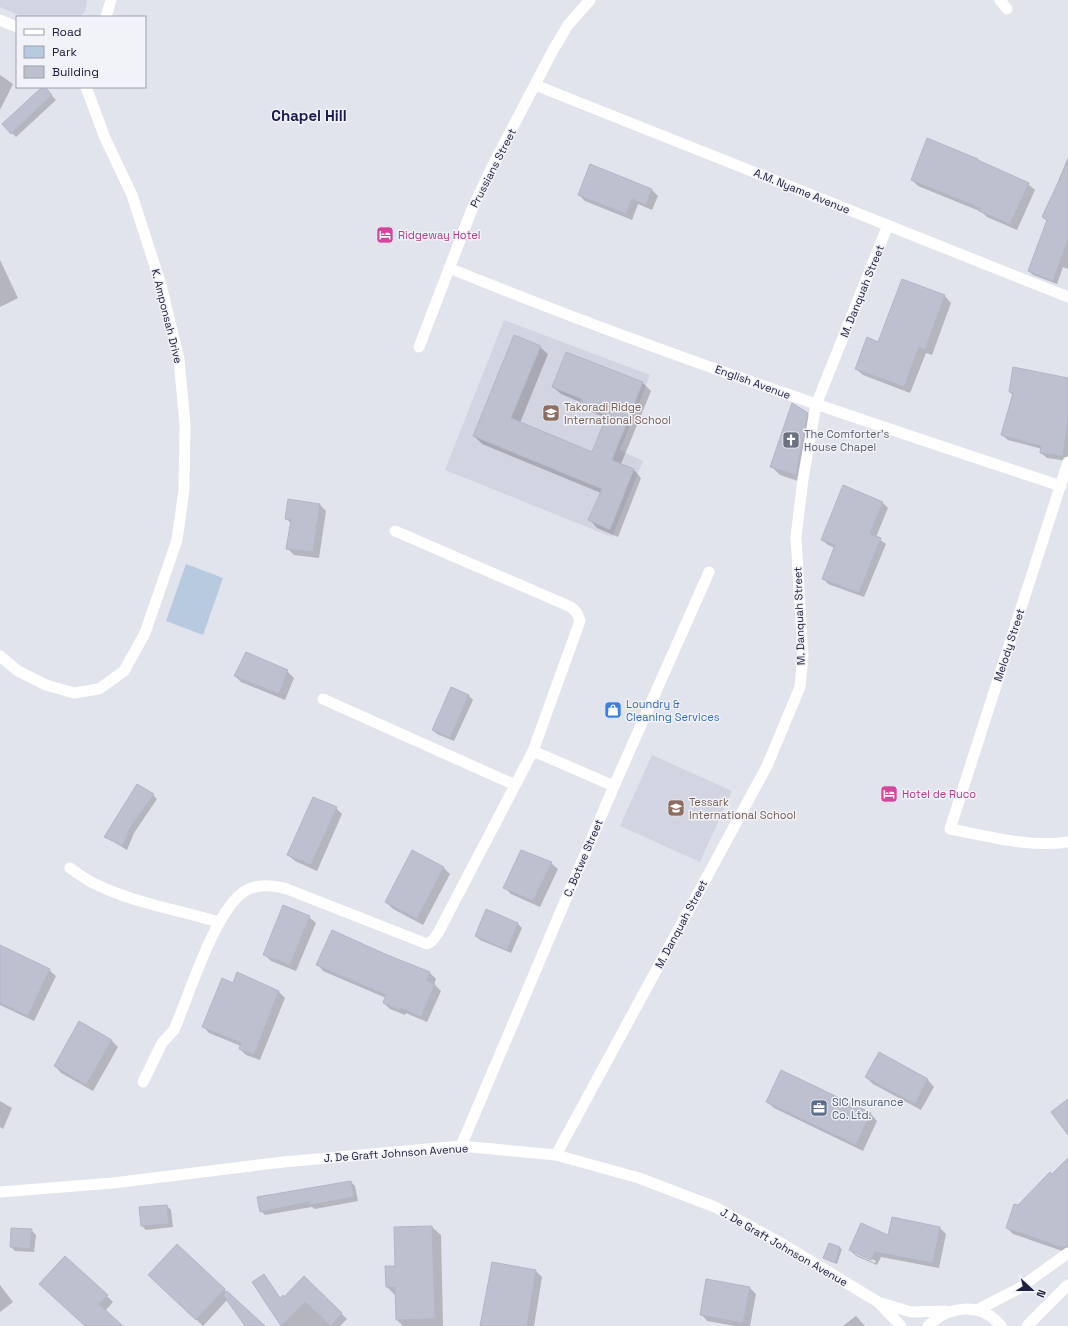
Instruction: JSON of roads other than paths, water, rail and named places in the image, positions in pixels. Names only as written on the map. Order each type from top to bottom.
[{"type":"street","points":[[106,16],[111,0]]},
{"type":"street","name":"Prussians Street","points":[[419,347],[472,210],[495,161],[568,25],[590,0]]},
{"type":"street","points":[[1000,0],[1007,9]]},
{"type":"street","points":[[0,20],[16,27]]},
{"type":"street","name":"A.M. Nyame Avenue","points":[[535,85],[1068,297]]},
{"type":"street","name":"K. Amponsah Drive","points":[[0,656],[18,671],[46,685],[74,693],[99,689],[124,671],[145,633],[178,533],[184,490],[185,424],[179,359],[160,285],[132,195],[105,138],[86,88]]},
{"type":"street","name":"M. Danquah Street","points":[[556,1155],[767,766],[800,687],[803,656],[796,537],[803,479],[816,406],[888,225]]},
{"type":"street","name":"English Avenue","points":[[449,268],[527,300],[816,406],[1061,486]]},
{"type":"street","name":"Melody Street","points":[[1068,462],[950,828],[1013,841],[1047,845],[1068,842]]},
{"type":"street","points":[[143,1082],[162,1043],[174,1030],[218,922],[233,902],[245,892],[257,886],[273,885],[428,944],[432,941],[438,933],[533,751],[580,621],[578,613],[571,607],[395,530]]},
{"type":"street","name":"C. Botwe Street","points":[[461,1146],[614,786],[709,572]]},
{"type":"street","points":[[323,699],[515,785]]},
{"type":"street","points":[[533,751],[614,786]]},
{"type":"street","points":[[70,868],[93,883],[150,905],[186,912],[218,922]]},
{"type":"street","name":"J. De Graft Johnson Avenue","points":[[0,1192],[113,1183],[282,1162],[461,1146],[556,1155],[639,1178],[715,1207],[781,1243],[878,1302],[911,1312],[949,1311],[963,1308],[977,1310]]},
{"type":"street","points":[[977,1310],[1018,1289],[1068,1253]]},
{"type":"street","points":[[1027,1326],[1068,1285]]},
{"type":"street","name":"J. De Graft Johnson Avenue","points":[[878,1302],[901,1326]]},
{"type":"street","points":[[977,1310],[990,1316],[1001,1326]]},
{"type":"street","points":[[928,1326],[937,1317],[949,1311]]},
{"type":"place","name":"Ridgeway Hotel","points":[[385,235]]},
{"type":"place","name":"Takoradi Ridge International School","points":[[551,413]]},
{"type":"place","name":"The Comforter's House Chapel","points":[[791,440]]},
{"type":"place","name":"Loundry & Cleaning Services","points":[[613,710]]},
{"type":"place","name":"Hotel de Ruco","points":[[889,794]]},
{"type":"place","name":"Tessark International School","points":[[676,808]]},
{"type":"place","name":"SIC Insurance Co. Ltd.","points":[[819,1108]]},
{"type":"district","name":"Chapel Hill","points":[[309,115]]}]
